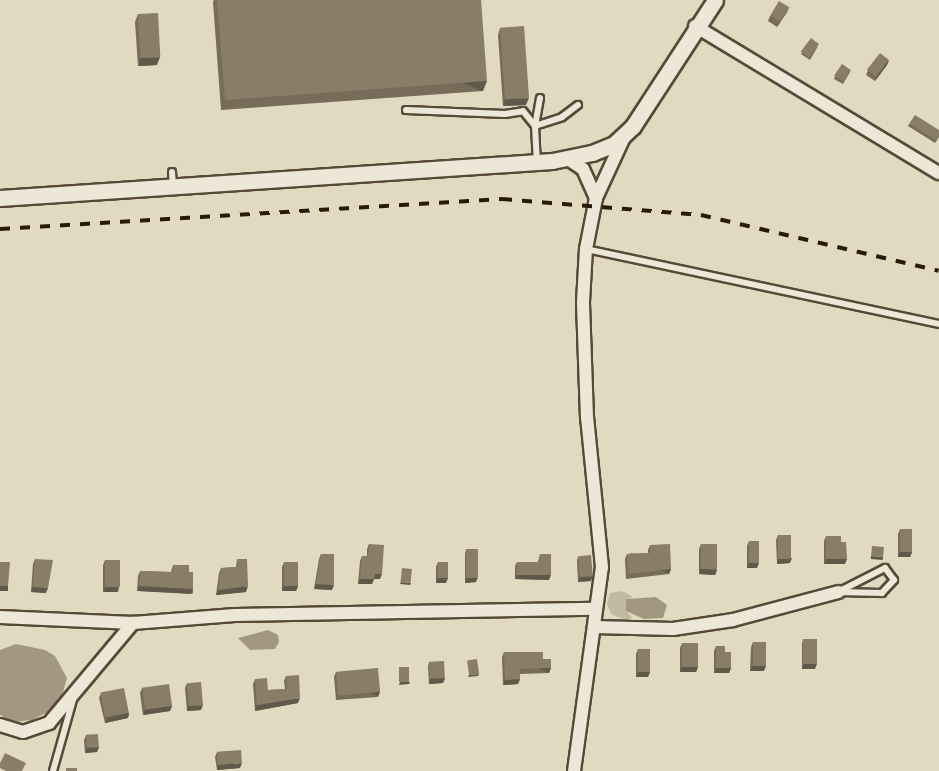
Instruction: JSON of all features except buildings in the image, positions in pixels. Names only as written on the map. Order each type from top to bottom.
[{"type":"street","points":[[574,771],[602,567],[587,418],[583,303],[586,249],[596,198],[625,136],[695,26],[715,0]]},
{"type":"street","points":[[695,26],[939,173]]},
{"type":"street","points":[[0,198],[173,189],[568,159],[602,150],[625,136]]},
{"type":"street","points":[[568,159],[583,169],[596,198]]},
{"type":"street","points":[[594,627],[673,629],[733,620],[838,592]]},
{"type":"street","points":[[0,617],[133,623],[235,615],[596,609]]},
{"type":"street","points":[[0,725],[23,732],[35,730],[49,723],[73,700],[133,623]]},
{"type":"lane","points":[[537,162],[535,126],[540,98]]},
{"type":"lane","points":[[535,126],[562,117],[578,105]]},
{"type":"lane","points":[[406,110],[505,114],[523,111],[535,126]]},
{"type":"lane","points":[[172,172],[173,189]]},
{"type":"lane","points":[[586,249],[939,324]]},
{"type":"lane","points":[[878,568],[885,568],[894,580],[882,593],[838,592],[878,568]]},
{"type":"lane","points":[[54,771],[73,700]]},
{"type":"shaded area","points":[[622,591],[633,597],[626,599],[626,611],[632,617],[627,621],[611,614],[607,604],[610,593]]},
{"type":"shaded area","points":[[656,597],[667,605],[663,618],[644,619],[626,611],[626,599]]},
{"type":"shaded area","points":[[268,630],[278,635],[279,642],[275,649],[250,650],[238,638]]},
{"type":"shaded area","points":[[16,644],[45,650],[55,656],[67,678],[59,706],[32,720],[14,722],[0,715],[0,650]]},
{"type":"railway","points":[[0,229],[502,199],[701,215],[939,271]]}]
